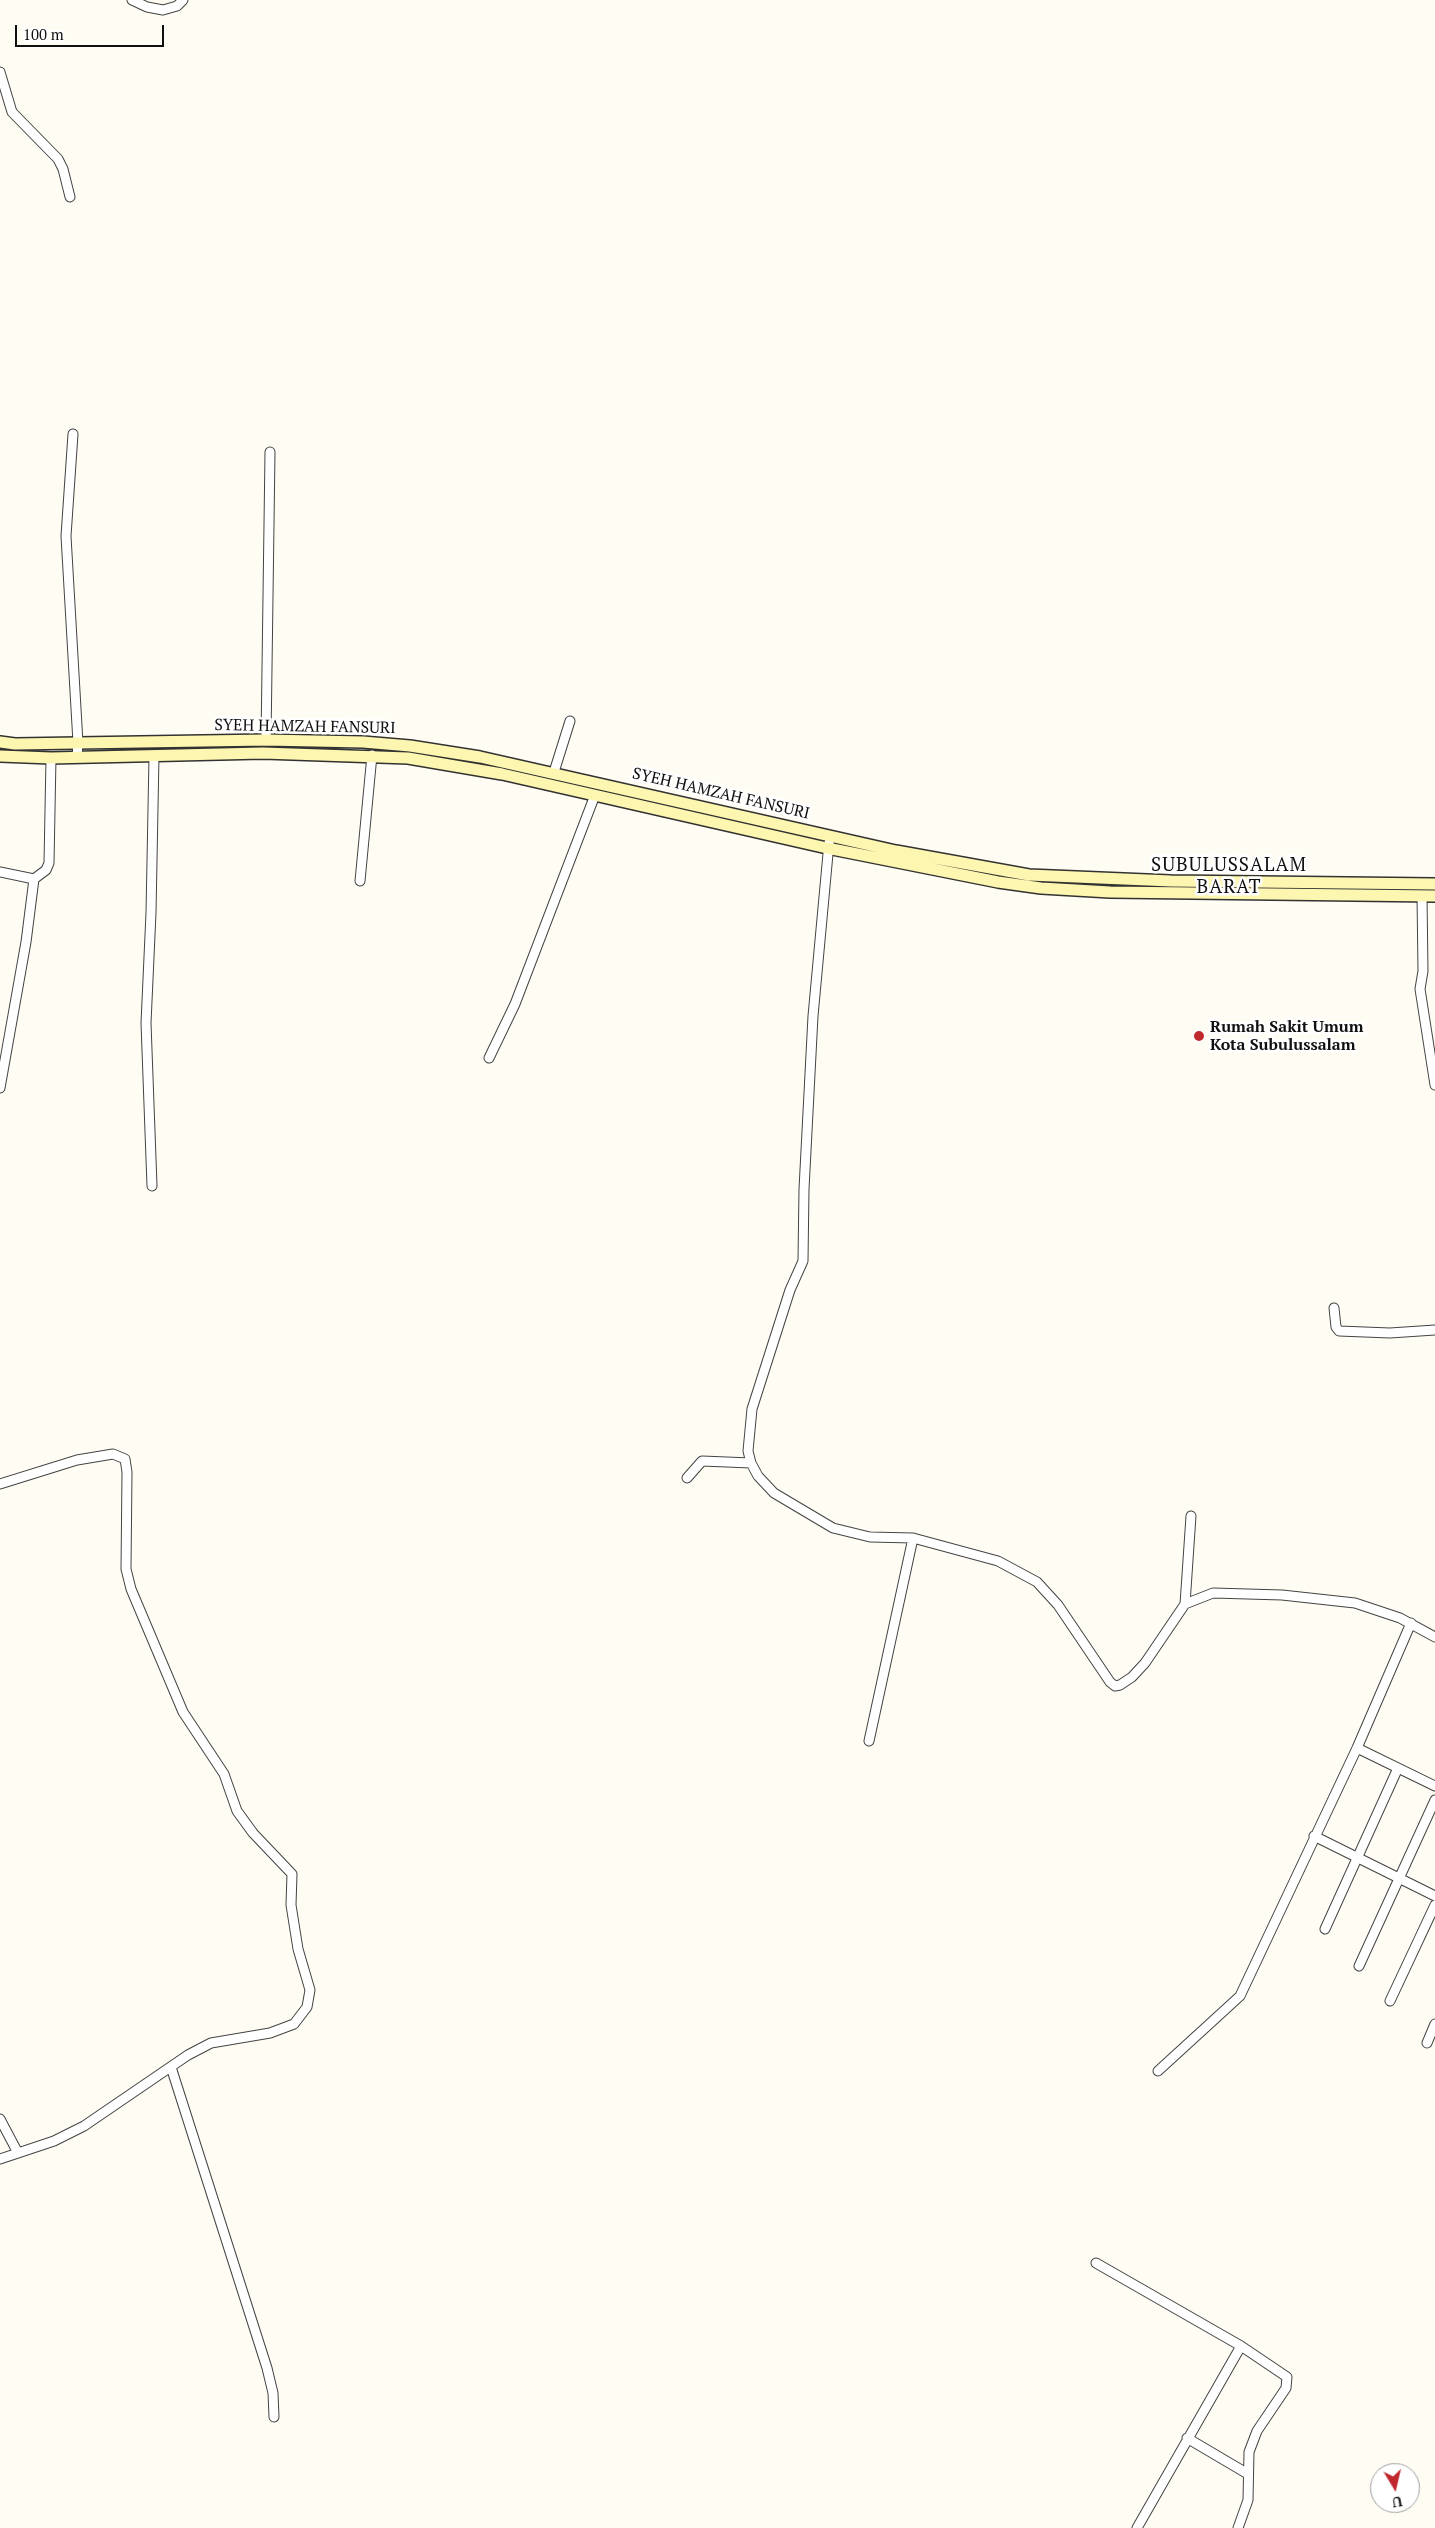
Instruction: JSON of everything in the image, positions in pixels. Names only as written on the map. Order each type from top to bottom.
[{"type":"main road","name":"SYEH HAMZAH FANSURI","points":[[0,742],[78,743],[266,740],[346,741],[410,746],[480,757],[554,772],[896,851],[1029,875],[1073,878],[1435,884]]},
{"type":"main road","points":[[343,754],[346,741]]},
{"type":"main road","name":"SYEH HAMZAH FANSURI","points":[[0,756],[51,758],[263,753],[343,754],[408,758],[494,772],[827,848],[998,882],[1068,890],[1435,896]]},
{"type":"main road","points":[[1068,890],[1073,878]]},
{"type":"street","points":[[132,0],[147,7],[163,10],[177,6],[183,0]]},
{"type":"street","points":[[0,72],[12,112],[58,159],[64,169],[70,197]]},
{"type":"street","points":[[73,434],[66,536],[78,743],[77,757]]},
{"type":"street","points":[[266,740],[270,452]]},
{"type":"street","points":[[554,772],[570,721]]},
{"type":"street","points":[[360,881],[372,755]]},
{"type":"street","points":[[152,1186],[146,1023],[151,913],[154,756]]},
{"type":"street","points":[[0,1088],[26,942],[34,879],[46,870],[48,863],[51,758]]},
{"type":"street","points":[[489,1058],[515,1004],[595,795]]},
{"type":"street","points":[[831,836],[827,848],[813,1016],[804,1188],[803,1261],[790,1290],[752,1409],[748,1436],[751,1463],[758,1476],[774,1493],[832,1528],[870,1537],[913,1538],[998,1561],[1037,1582],[1058,1605],[1110,1682],[1115,1686],[1132,1677],[1145,1663],[1186,1604],[1191,1516]]},
{"type":"street","points":[[0,872],[34,879]]},
{"type":"street","points":[[1422,896],[1423,971],[1420,990],[1433,1062],[1435,1085]]},
{"type":"street","points":[[1334,1308],[1336,1327],[1339,1331],[1390,1333],[1435,1330]]},
{"type":"street","points":[[0,1484],[77,1460],[113,1454],[125,1460],[128,1472],[126,1569],[136,1602],[183,1712],[224,1774],[242,1820],[292,1874],[290,1905],[298,1949],[308,1981],[310,1998],[307,2007],[294,2024],[284,2029],[211,2043],[188,2055],[84,2126],[54,2141],[0,2159]]},
{"type":"street","points":[[687,1478],[702,1461],[751,1463]]},
{"type":"street","points":[[868,1741],[913,1538]]},
{"type":"street","points":[[1186,1604],[1213,1593],[1282,1595],[1355,1603],[1411,1623],[1435,1637]]},
{"type":"street","points":[[1158,2071],[1240,1996],[1357,1748],[1411,1623]]},
{"type":"street","points":[[1357,1748],[1435,1786]]},
{"type":"street","points":[[1325,1929],[1398,1768]]},
{"type":"street","points":[[1359,1966],[1435,1800]]},
{"type":"street","points":[[1314,1836],[1398,1880],[1435,1896]]},
{"type":"street","points":[[1390,2001],[1435,1905]]},
{"type":"street","points":[[1427,2043],[1435,2024]]},
{"type":"street","points":[[171,2067],[267,2368],[273,2393],[274,2417]]},
{"type":"street","points":[[0,2119],[18,2153]]},
{"type":"street","points":[[1096,2263],[1241,2346],[1285,2374],[1288,2382],[1257,2431],[1249,2452],[1248,2500],[1238,2528]]},
{"type":"street","points":[[1137,2528],[1241,2346]]},
{"type":"street","points":[[1187,2438],[1248,2474]]},
{"type":"place","name":"Rumah Sakit Umum Kota Subulussalam","points":[[1199,1036]]},
{"type":"district","name":"SUBULUSSALAM BARAT","points":[[1229,877]]}]
